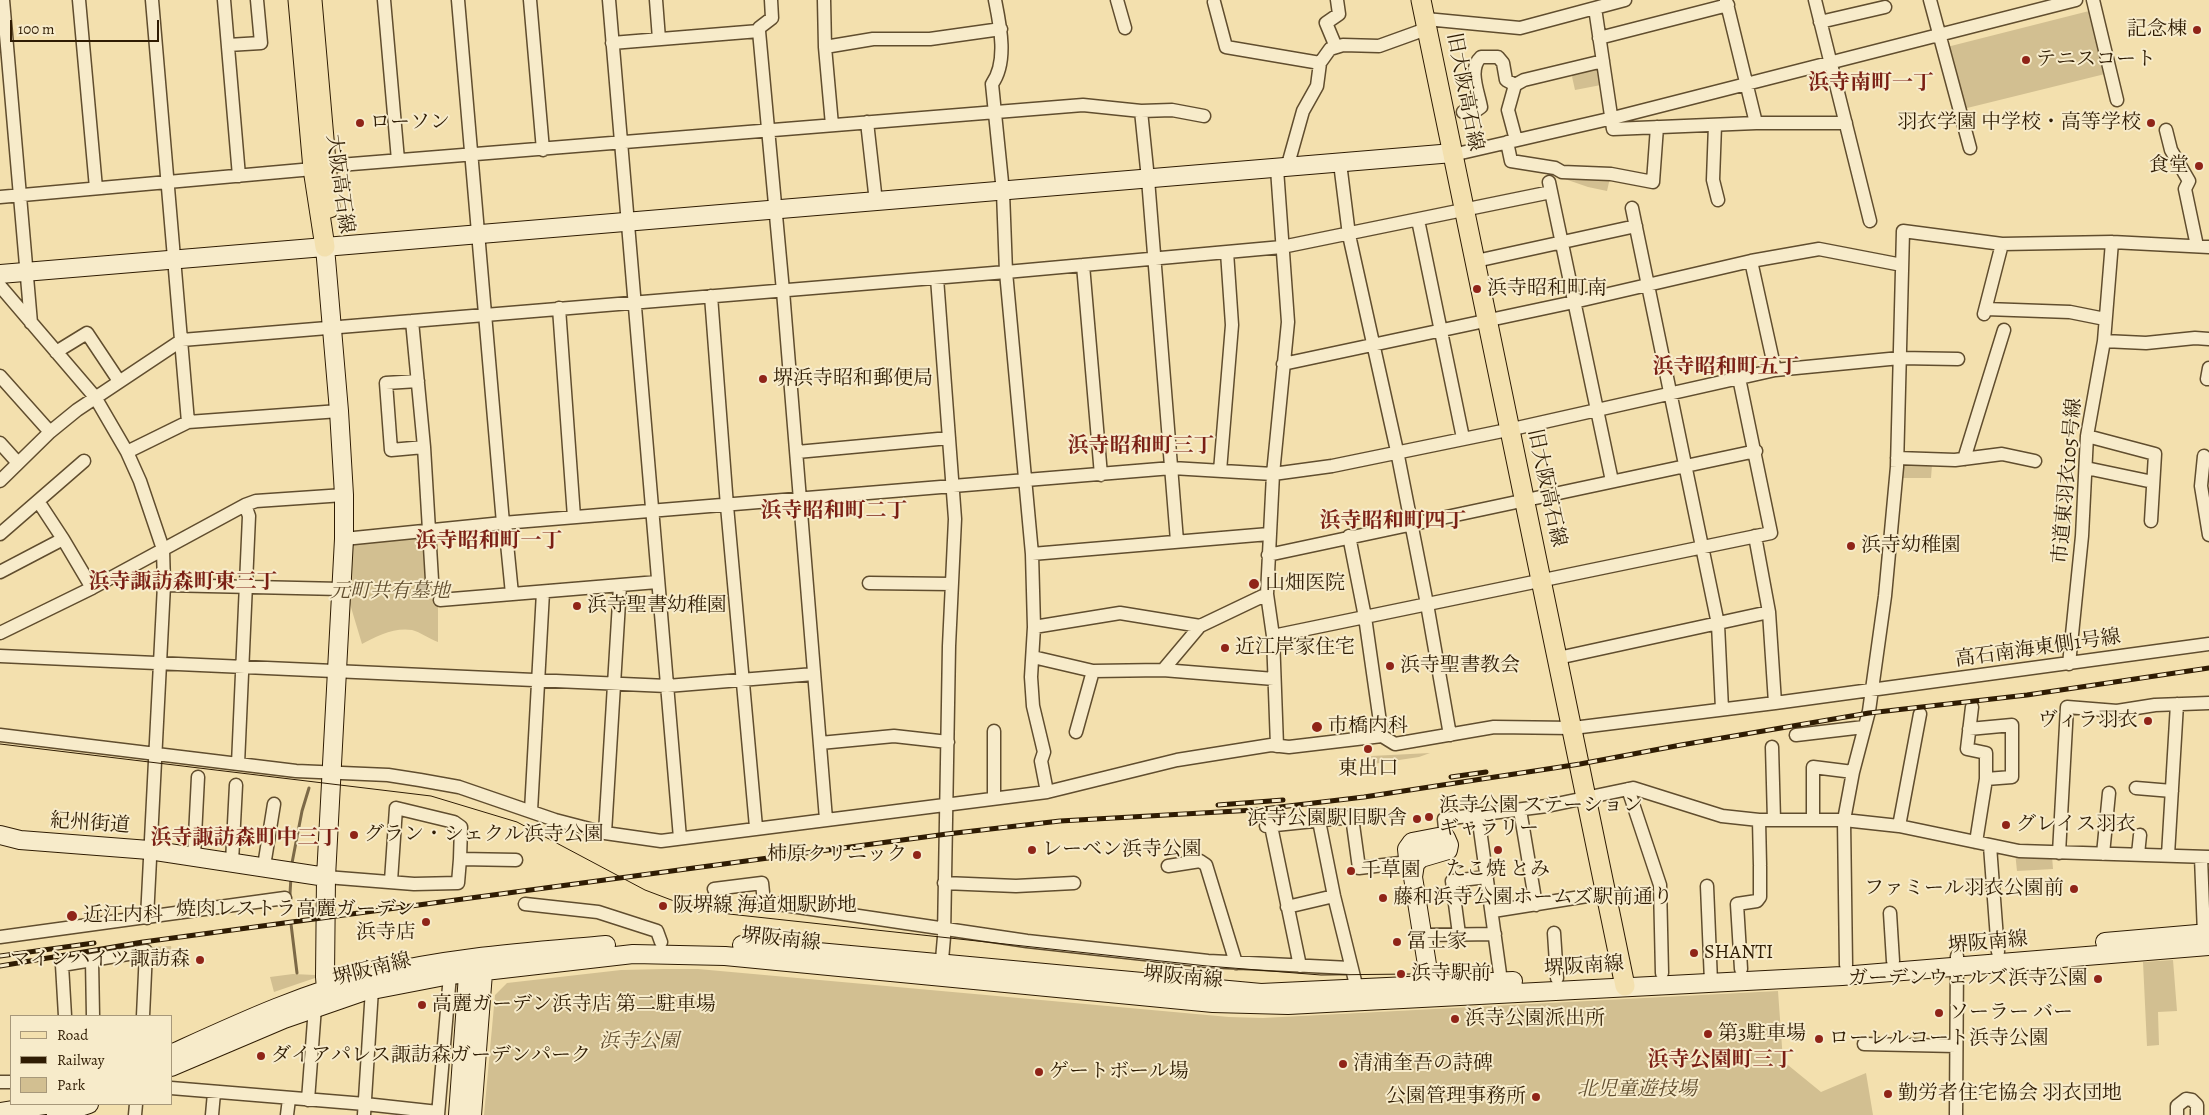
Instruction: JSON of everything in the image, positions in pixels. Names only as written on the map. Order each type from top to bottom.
[{"type":"main road","name":"大阪高石線","points":[[298,0],[320,168],[330,209],[325,247]]},
{"type":"main road","name":"大阪高石線","points":[[312,0],[320,168]]},
{"type":"main road","name":"旧大阪高石線","points":[[1422,0],[1625,980]]},
{"type":"main road","points":[[0,274],[775,211],[1453,153]]},
{"type":"main road","points":[[323,1000],[326,877],[344,539],[344,495],[339,411],[325,247]]},
{"type":"main road","name":"紀州街道","points":[[0,835],[20,840],[149,850],[264,866],[326,877]]},
{"type":"main road","points":[[1431,991],[1414,877],[1409,868],[1407,854],[1409,843],[1438,837],[1446,838]]},
{"type":"main road","name":"堺阪南線","points":[[172,1054],[254,1016],[323,1000],[450,975],[477,965],[661,942],[724,944],[941,971],[1247,1005],[1312,1004],[1501,982],[1557,978],[1625,980],[1662,973],[1711,976],[1742,970],[1893,961],[1957,961],[1998,952],[2207,938]]},
{"type":"main road","name":"堺阪南線","points":[[172,1067],[380,974],[633,954],[696,953],[1262,993],[1357,989],[1431,991],[1711,976],[1957,961],[2207,938]]},
{"type":"main road","points":[[458,1115],[477,965]]},
{"type":"main road","points":[[472,1115],[477,965]]},
{"type":"main road","points":[[0,1112],[44,1105]]},
{"type":"main road","points":[[56,1115],[85,1105]]},
{"type":"street","points":[[4,0],[31,323]]},
{"type":"street","points":[[79,0],[96,188]]},
{"type":"street","points":[[152,0],[188,422]]},
{"type":"street","points":[[224,0],[239,176]]},
{"type":"street","points":[[228,45],[261,43],[258,0]]},
{"type":"street","points":[[384,0],[398,160]]},
{"type":"street","points":[[458,0],[484,315],[512,594]]},
{"type":"street","points":[[530,0],[543,150]]},
{"type":"street","points":[[609,0],[619,143],[680,838]]},
{"type":"street","points":[[656,0],[659,38]]},
{"type":"street","points":[[771,0],[772,18],[759,28],[759,31],[797,452],[799,500],[826,818]]},
{"type":"street","points":[[824,0],[825,47],[832,125]]},
{"type":"street","points":[[995,0],[1000,29],[1000,64],[998,76],[992,84],[1003,192],[1006,272],[1032,554],[1034,628],[1031,676],[1033,706],[1044,752],[1042,761],[1047,792]]},
{"type":"street","points":[[1117,0],[1125,28]]},
{"type":"street","points":[[1336,47],[1326,23],[1339,14],[1337,0]]},
{"type":"street","points":[[1278,746],[1273,636],[1267,594],[1273,474],[1288,322],[1282,247],[1282,168],[1302,111],[1317,86],[1320,63],[1330,49],[1343,45],[1378,46],[1428,24],[1520,28],[1626,0]]},
{"type":"street","points":[[1814,0],[1870,221]]},
{"type":"street","points":[[1930,0],[1970,148]]},
{"type":"street","points":[[1453,153],[1612,118],[2076,0]]},
{"type":"street","points":[[2093,0],[2117,100]]},
{"type":"street","points":[[1214,2],[1226,47],[1320,63]]},
{"type":"street","points":[[1600,38],[1727,2],[1756,123]]},
{"type":"street","points":[[1820,22],[1885,7]]},
{"type":"street","points":[[1594,8],[1613,129],[1756,123],[1846,123]]},
{"type":"street","points":[[825,47],[873,39],[930,39],[1000,29]]},
{"type":"street","points":[[612,43],[759,31]]},
{"type":"street","points":[[1463,112],[1474,112],[1481,108],[1474,70],[1475,62],[1481,57],[1498,57],[1503,63],[1506,80],[1515,85]]},
{"type":"street","points":[[1603,61],[1524,80],[1515,85],[1508,110],[1511,161],[1555,168],[1562,172],[1610,174],[1653,182],[1657,127]]},
{"type":"street","points":[[0,197],[398,160],[471,156],[1083,105],[1141,111],[1172,110],[1204,116]]},
{"type":"street","points":[[1141,111],[1178,541]]},
{"type":"street","points":[[868,122],[876,202]]},
{"type":"street","points":[[1715,125],[1713,180],[1718,200]]},
{"type":"street","points":[[1846,965],[1844,820],[1853,772],[1873,690],[1885,596],[1897,458],[1903,231],[2002,244],[2112,242],[2203,247],[2185,189],[2189,181],[2170,150],[2166,130]]},
{"type":"street","points":[[1340,163],[1349,235],[1397,451],[1450,735]]},
{"type":"street","points":[[0,481],[50,432],[95,397],[182,340],[937,278],[1282,247],[1349,235],[1464,210],[1550,187],[1612,481]]},
{"type":"street","points":[[1632,208],[1672,394],[1718,624],[1722,709]]},
{"type":"street","points":[[1418,220],[1463,438]]},
{"type":"street","points":[[1476,261],[1636,226]]},
{"type":"street","name":"市道東羽衣105号線","points":[[2069,664],[2082,536],[2087,436],[2104,341],[2112,242]]},
{"type":"street","points":[[2002,244],[1985,311],[2070,312],[2106,319]]},
{"type":"street","points":[[1283,364],[1574,302],[1751,261],[1818,249],[1902,265]]},
{"type":"street","points":[[1220,471],[1232,325],[1227,252]]},
{"type":"street","points":[[1751,261],[1775,370]]},
{"type":"street","points":[[1083,265],[1101,475]]},
{"type":"street","points":[[937,278],[955,519],[948,742],[948,803],[941,971]]},
{"type":"street","points":[[0,286],[95,397],[127,452],[140,481],[163,549],[164,585],[158,662],[156,754],[149,850],[147,918]]},
{"type":"street","points":[[711,296],[727,506],[756,827]]},
{"type":"street","points":[[559,308],[574,517]]},
{"type":"street","points":[[412,321],[424,447],[432,580]]},
{"type":"street","points":[[1964,459],[2004,330]]},
{"type":"street","points":[[56,352],[87,333],[119,381]]},
{"type":"street","points":[[2104,341],[2146,343],[2209,339]]},
{"type":"street","points":[[344,539],[504,523],[953,488],[1172,468],[1273,474],[1332,466],[1672,394],[1775,370],[1900,358],[1958,359]]},
{"type":"street","points":[[2209,368],[2207,379],[2209,379]]},
{"type":"street","points":[[0,376],[50,432]]},
{"type":"street","points":[[1273,636],[1771,532],[1756,451],[1739,378]]},
{"type":"street","points":[[418,381],[386,383],[391,450],[424,447]]},
{"type":"street","points":[[127,452],[188,422],[339,411]]},
{"type":"street","points":[[2087,436],[2156,454],[2151,521]]},
{"type":"street","points":[[797,452],[949,438]]},
{"type":"street","points":[[0,443],[18,463]]},
{"type":"street","points":[[1268,555],[1756,451]]},
{"type":"street","points":[[1897,458],[1964,459],[2002,454],[2035,461]]},
{"type":"street","points":[[2204,456],[2209,535]]},
{"type":"street","points":[[0,534],[84,461]]},
{"type":"street","points":[[2086,468],[2153,482]]},
{"type":"street","points":[[0,633],[92,588],[245,505],[256,501],[344,495]]},
{"type":"street","points":[[38,501],[92,588]]},
{"type":"street","points":[[238,764],[249,516],[245,505]]},
{"type":"street","points":[[1032,554],[1269,534]]},
{"type":"street","points":[[0,735],[296,772],[388,775],[420,780],[459,788],[605,833],[661,841],[826,818],[1047,792],[1177,760],[1271,745],[1303,746],[1382,736],[1365,617],[1350,536]]},
{"type":"street","points":[[1755,536],[1769,612],[1775,703]]},
{"type":"street","points":[[0,572],[63,540]]},
{"type":"street","points":[[440,600],[657,582]]},
{"type":"street","points":[[869,584],[952,584]]},
{"type":"street","points":[[164,585],[341,590]]},
{"type":"street","points":[[605,833],[620,586]]},
{"type":"street","points":[[531,811],[543,592]]},
{"type":"street","points":[[1163,670],[1200,626],[1267,594]]},
{"type":"street","points":[[1558,658],[1769,612]]},
{"type":"street","points":[[1034,628],[1120,613],[1200,626]]},
{"type":"street","name":"高石南海東側1号線","points":[[1382,736],[1395,744],[1494,728],[1573,728],[1775,703],[2209,644]]},
{"type":"street","points":[[0,656],[667,686],[814,674]]},
{"type":"street","points":[[1033,657],[1092,671],[1163,670],[1274,680]]},
{"type":"street","points":[[1076,732],[1092,671]]},
{"type":"street","points":[[2059,854],[2066,708],[2117,711],[2177,704],[2209,703]]},
{"type":"street","points":[[2168,854],[2177,704]]},
{"type":"street","points":[[1972,707],[1967,749],[1986,753],[1986,779],[1976,842]]},
{"type":"street","points":[[1899,826],[1920,714]]},
{"type":"street","points":[[1968,729],[2012,725],[2012,777],[1986,779]]},
{"type":"street","points":[[1796,735],[1864,727]]},
{"type":"street","points":[[994,731],[994,798]]},
{"type":"street","points":[[820,743],[894,736],[948,742]]},
{"type":"street","points":[[1772,746],[1774,820]]},
{"type":"street","points":[[1813,820],[1813,767],[1853,772]]},
{"type":"street","points":[[194,856],[198,777]]},
{"type":"street","points":[[232,862],[236,785]]},
{"type":"street","points":[[1446,838],[1444,819],[1520,810],[1632,788],[1722,816],[1759,820],[1844,820],[1899,826],[2019,851],[2059,854],[2168,854],[2205,857],[2207,938]]},
{"type":"street","points":[[2136,788],[2172,791]]},
{"type":"street","points":[[1628,789],[1660,886],[1662,973]]},
{"type":"street","points":[[2102,854],[2104,807],[2109,793]]},
{"type":"street","points":[[264,866],[274,804]]},
{"type":"street","points":[[326,877],[414,884],[458,883],[461,827],[454,822],[396,808],[391,881]]},
{"type":"street","points":[[1520,810],[1536,905]]},
{"type":"street","points":[[1478,815],[1493,911],[1501,982]]},
{"type":"street","points":[[1300,966],[1268,826],[1352,817],[1359,868],[1400,864],[1414,877]]},
{"type":"street","points":[[1742,970],[1737,904],[1757,901],[1760,897],[1759,820]]},
{"type":"street","points":[[1319,821],[1350,968],[1357,989]]},
{"type":"street","points":[[2138,854],[2140,835]]},
{"type":"street","points":[[1990,846],[1998,952]]},
{"type":"street","points":[[460,859],[516,860]]},
{"type":"street","points":[[1168,866],[1200,861],[1206,865],[1236,962]]},
{"type":"street","points":[[1459,934],[1452,881],[1487,877]]},
{"type":"street","points":[[714,889],[762,882],[764,902],[944,930],[1036,942],[1236,962],[1350,968]]},
{"type":"street","points":[[944,883],[1016,886],[1074,883]]},
{"type":"street","points":[[1708,886],[1711,976]]},
{"type":"street","points":[[1493,911],[1606,893]]},
{"type":"street","points":[[1287,907],[1334,896]]},
{"type":"street","points":[[0,937],[285,898]]},
{"type":"street","points":[[525,904],[598,912],[657,931],[661,942]]},
{"type":"street","points":[[1890,913],[1893,961]]},
{"type":"street","points":[[1554,933],[1557,978]]},
{"type":"street","points":[[1423,935],[1495,934]]},
{"type":"street","points":[[65,1015],[62,965],[146,951],[143,1015]]},
{"type":"street","points":[[92,960],[93,1015]]},
{"type":"street","points":[[1956,1115],[1957,961]]},
{"type":"street","points":[[172,1088],[308,1100],[365,1109],[438,1114],[450,975]]},
{"type":"street","points":[[365,1109],[372,989]]},
{"type":"street","points":[[308,1100],[323,1000]]},
{"type":"street","points":[[1864,1044],[1956,1046]]},
{"type":"street","points":[[212,1115],[214,1093]]},
{"type":"street","points":[[287,1115],[289,1099]]},
{"type":"street","points":[[2177,1115],[2177,1106],[2186,1099],[2192,1100],[2197,1105],[2197,1115]]},
{"type":"green space","name":"テニスコート","points":[[2093,10],[2109,73],[1959,110],[1943,48]]},
{"type":"green space","points":[[1593,66],[1598,69],[1601,85],[1575,90],[1571,72]]},
{"type":"green space","points":[[1559,177],[1610,178],[1607,191]]},
{"type":"green space","points":[[1900,464],[1932,465],[1931,478],[1900,478]]},
{"type":"green space","name":"元町共有墓地","points":[[421,535],[424,538],[438,604],[438,642],[415,631],[406,629],[386,633],[362,644],[350,604],[353,545],[357,541]]},
{"type":"green space","points":[[1430,753],[1419,757],[1373,764],[1371,756]]},
{"type":"green space","points":[[2015,852],[2052,856],[2053,869],[2017,871]]},
{"type":"green space","points":[[171,946],[173,960],[151,961],[151,947]]},
{"type":"green space","points":[[2173,960],[2177,1011],[2158,1012],[2159,1045],[2147,1046],[2143,962]]},
{"type":"green space","name":"浜寺公園","points":[[698,969],[1229,1017],[1263,1018],[1778,991],[1783,1061],[1821,1092],[1866,1073],[1873,1115],[484,1115],[495,995],[507,983],[621,970]]},
{"type":"green space","points":[[293,974],[315,975],[315,978],[274,992],[270,977]]},
{"type":"waterway","points":[[292,863],[302,811],[309,788]]},
{"type":"waterway","points":[[290,894],[291,876]]},
{"type":"waterway","points":[[291,924],[297,973]]},
{"type":"tram line","points":[[0,744],[431,796],[517,822],[645,890],[674,901],[729,914],[1207,966],[1321,975],[1411,974]]},
{"type":"railway","points":[[0,966],[143,942],[947,834],[1060,821],[1255,810],[1364,797],[1580,764],[1869,713],[2027,695],[2209,668]]},
{"type":"railway","points":[[1451,777],[1486,772]]},
{"type":"railway","points":[[1218,805],[1283,800]]},
{"type":"railway","points":[[0,956],[94,943]]},
{"type":"place","name":"記念棟","points":[[2197,30]]},
{"type":"place","name":"テニスコート","points":[[2026,60]]},
{"type":"place","name":"ローソン","points":[[360,123]]},
{"type":"place","name":"羽衣学園 中学校・高等学校","points":[[2151,123]]},
{"type":"place","name":"食堂","points":[[2199,166]]},
{"type":"place","name":"浜寺昭和町南","points":[[1477,289]]},
{"type":"place","name":"堺浜寺昭和郵便局","points":[[763,379]]},
{"type":"place","name":"浜寺幼稚園","points":[[1851,546]]},
{"type":"place","name":"山畑医院","points":[[1254,584]]},
{"type":"place","name":"浜寺聖書幼稚園","points":[[577,606]]},
{"type":"place","name":"近江岸家住宅","points":[[1225,648]]},
{"type":"place","name":"浜寺聖書教会","points":[[1390,666]]},
{"type":"place","name":"ヴィラ羽衣","points":[[2148,721]]},
{"type":"place","name":"市橋内科","points":[[1317,727]]},
{"type":"place","name":"東出口","points":[[1368,749]]},
{"type":"place","name":"浜寺公園 ステーション ギャラリー","points":[[1429,817]]},
{"type":"place","name":"浜寺公園駅旧駅舎","points":[[1417,819]]},
{"type":"place","name":"グレイス羽衣","points":[[2006,825]]},
{"type":"place","name":"グラン・シェクル浜寺公園","points":[[354,835]]},
{"type":"place","name":"レーベン浜寺公園","points":[[1032,850]]},
{"type":"place","name":"たこ焼 とみ","points":[[1498,850]]},
{"type":"place","name":"柿原クリニック","points":[[917,855]]},
{"type":"place","name":"千草園","points":[[1351,871]]},
{"type":"place","name":"ファミール羽衣公園前","points":[[2074,889]]},
{"type":"place","name":"藤和浜寺公園ホームズ駅前通り","points":[[1383,898]]},
{"type":"place","name":"阪堺線 海道畑駅跡地","points":[[663,906]]},
{"type":"place","name":"近江内科","points":[[72,916]]},
{"type":"place","name":"焼肉レストラ高麗ガーデン 浜寺店","points":[[426,922]]},
{"type":"place","name":"冨士家","points":[[1397,942]]},
{"type":"place","name":"SHANTI","points":[[1694,953]]},
{"type":"place","name":"マインハイツ諏訪森","points":[[200,960]]},
{"type":"place","name":"浜寺駅前","points":[[1401,974]]},
{"type":"place","name":"ガーデンウェルズ浜寺公園","points":[[2098,979]]},
{"type":"place","name":"高麗ガーデン浜寺店 第二駐車場","points":[[422,1005]]},
{"type":"place","name":"ソーラー バー","points":[[1939,1013]]},
{"type":"place","name":"浜寺公園派出所","points":[[1455,1019]]},
{"type":"place","name":"第3駐車場","points":[[1708,1034]]},
{"type":"place","name":"ローレルコート浜寺公園","points":[[1819,1039]]},
{"type":"place","name":"ダイアパレス諏訪森ガーデンパーク","points":[[261,1056]]},
{"type":"place","name":"清浦奎吾の詩碑","points":[[1343,1064]]},
{"type":"place","name":"ゲートボール場","points":[[1039,1072]]},
{"type":"place","name":"勤労者住宅協会 羽衣団地","points":[[1888,1094]]},
{"type":"place","name":"公園管理事務所","points":[[1536,1097]]},
{"type":"district","name":"浜寺南町一丁","points":[[1871,84]]},
{"type":"district","name":"浜寺昭和町五丁","points":[[1726,368]]},
{"type":"district","name":"浜寺昭和町三丁","points":[[1141,447]]},
{"type":"district","name":"浜寺昭和町二丁","points":[[834,512]]},
{"type":"district","name":"浜寺昭和町四丁","points":[[1393,522]]},
{"type":"district","name":"浜寺昭和町一丁","points":[[489,542]]},
{"type":"district","name":"浜寺諏訪森町東三丁","points":[[183,583]]},
{"type":"district","name":"浜寺諏訪森町中三丁","points":[[245,839]]},
{"type":"district","name":"浜寺公園町三丁","points":[[1721,1061]]},
{"type":"park label","name":"北児童遊技場","points":[[1637,1090]]}]
